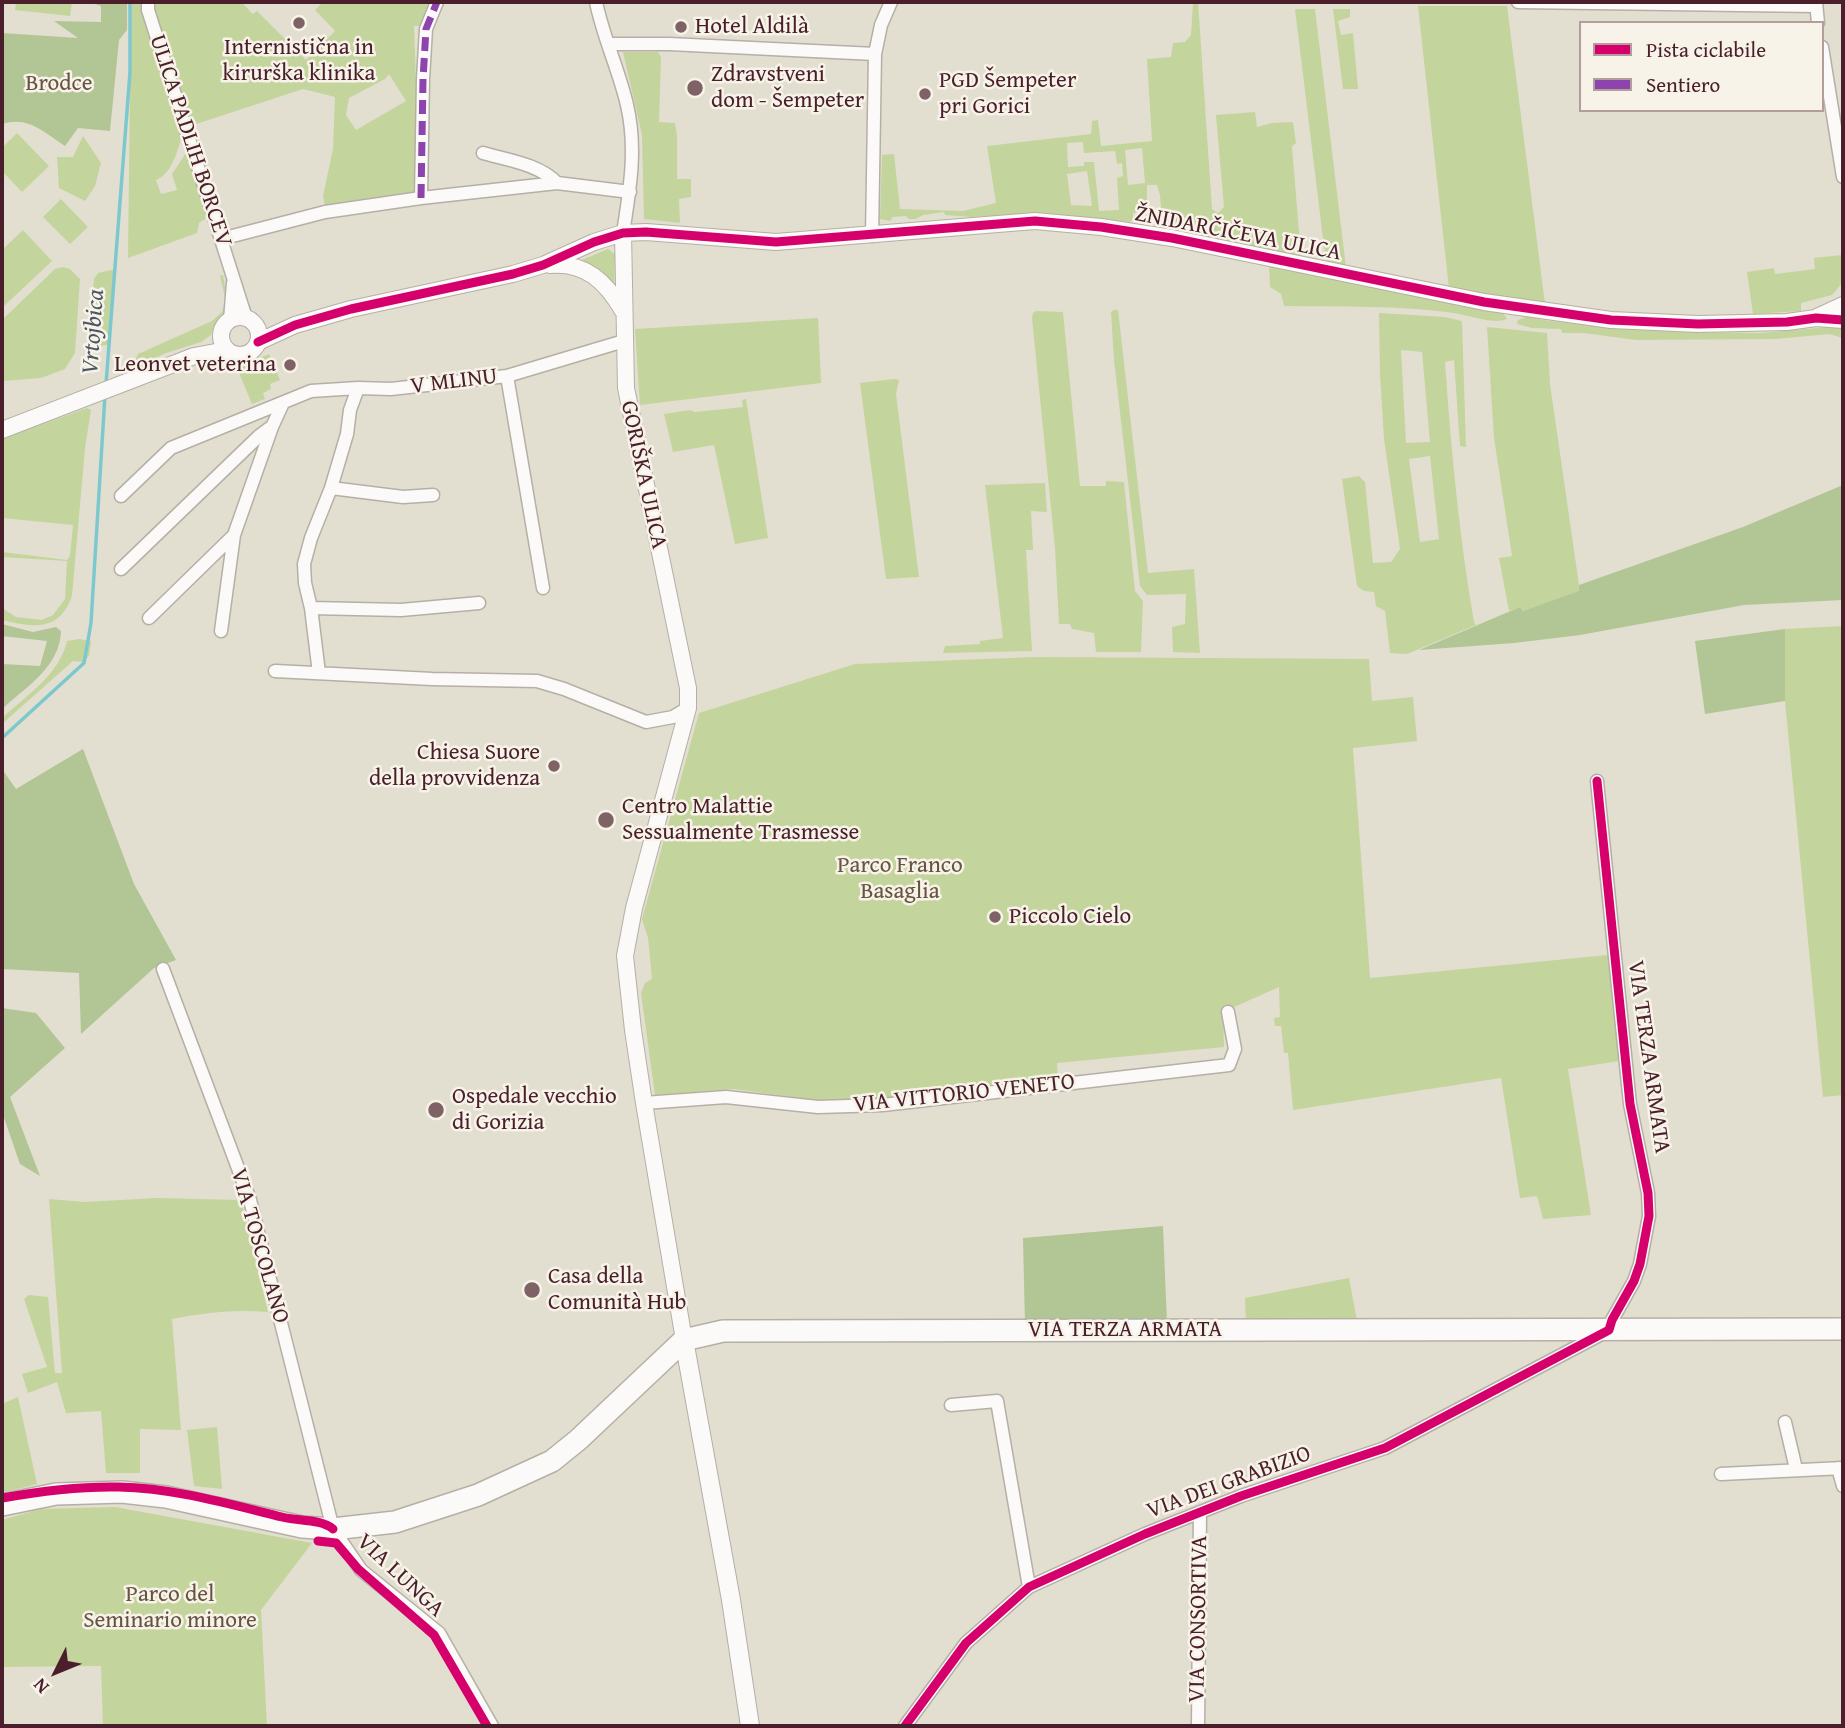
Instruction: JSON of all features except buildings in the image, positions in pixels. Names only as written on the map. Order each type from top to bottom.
[{"type":"main road","name":"VIA TERZA ARMATA","points":[[684,1340],[723,1331],[1843,1329]]},
{"type":"main road","points":[[2,1505],[56,1494],[122,1493],[166,1497],[302,1527],[333,1529],[395,1522],[478,1495],[552,1461],[684,1340]]},
{"type":"main road","points":[[684,1340],[731,1600],[750,1726]]},
{"type":"street","name":"ULICA PADLIH BORCEV","points":[[148,2],[168,78],[221,239],[244,321]]},
{"type":"street","points":[[421,198],[426,29],[437,2]]},
{"type":"street","points":[[596,2],[627,103],[632,134],[630,192],[623,233]]},
{"type":"street","points":[[872,236],[874,54],[881,25],[891,2]]},
{"type":"street","points":[[1518,2],[1816,4]]},
{"type":"street","points":[[609,44],[669,44],[874,54]]},
{"type":"street","points":[[1824,59],[1843,177]]},
{"type":"street","points":[[483,153],[534,168],[557,183]]},
{"type":"street","points":[[221,239],[326,212],[421,198],[557,183],[630,192]]},
{"type":"street","name":"ŽNIDARČIČEVA ULICA","points":[[543,265],[594,242],[623,233],[646,232],[776,242],[1035,221],[1101,227],[1172,239],[1484,302],[1611,320],[1698,324],[1787,322],[1816,318],[1843,320]]},
{"type":"street","name":"GORIŠKA ULICA","points":[[623,233],[626,388],[688,688],[687,711]]},
{"type":"street","points":[[295,325],[244,321],[223,327],[223,343],[236,355],[247,354],[258,342],[295,325],[351,309],[502,277],[543,265],[564,263],[595,276],[613,295],[624,314]]},
{"type":"street","name":"ŽNIDARČIČEVA ULICA","points":[[1816,318],[1843,305]]},
{"type":"street","points":[[244,321],[258,342]]},
{"type":"street","name":"V MLINU","points":[[121,496],[172,448],[312,391],[391,389],[507,376],[624,341]]},
{"type":"street","points":[[2,430],[223,343]]},
{"type":"street","points":[[507,376],[543,587]]},
{"type":"street","points":[[319,673],[304,564],[311,538],[331,488],[347,434],[349,410],[358,388]]},
{"type":"street","points":[[221,631],[234,535],[283,403]]},
{"type":"street","points":[[121,569],[259,436],[272,427]]},
{"type":"street","points":[[331,488],[403,497],[433,495]]},
{"type":"street","points":[[149,618],[234,535]]},
{"type":"street","points":[[311,608],[401,610],[479,603]]},
{"type":"street","points":[[275,671],[537,681],[646,722],[673,717],[687,711]]},
{"type":"street","points":[[684,1340],[644,1103],[625,956],[634,908],[687,711]]},
{"type":"street","name":"VIA TERZA ARMATA","points":[[1597,781],[1630,1104],[1648,1194],[1649,1216],[1640,1264],[1609,1330]]},
{"type":"street","name":"VIA TOSCOLANO","points":[[163,969],[250,1200],[333,1529]]},
{"type":"street","name":"VIA VITTORIO VENETO","points":[[644,1103],[726,1097],[818,1107],[883,1105],[1229,1065],[1235,1049],[1228,1012]]},
{"type":"street","name":"VIA DEI GRABIZIO","points":[[905,1726],[966,1643],[1029,1587],[1200,1512],[1385,1448],[1609,1330]]},
{"type":"street","points":[[951,1405],[996,1401],[1029,1587]]},
{"type":"street","points":[[1785,1422],[1796,1469]]},
{"type":"street","points":[[1721,1474],[1841,1468],[1843,1486]]},
{"type":"street","name":"VIA CONSORTIVA","points":[[1198,1726],[1200,1512]]},
{"type":"street","name":"VIA LUNGA","points":[[333,1529],[360,1570],[439,1633],[492,1726]]},
{"type":"green space","points":[[16,2],[72,2],[70,16],[15,10]]},
{"type":"green space","name":"Brodce","points":[[89,2],[127,2],[127,30],[119,40],[110,131],[78,128],[65,146],[28,124],[2,124],[2,33],[78,38],[54,21],[101,22],[101,6]]},
{"type":"green space","points":[[131,2],[241,2],[253,14],[257,11],[306,60],[335,31],[315,10],[323,2],[437,2],[427,26],[414,26],[420,197],[326,211],[323,196],[333,149],[335,97],[303,89],[184,128],[171,165],[156,180],[161,194],[177,190],[172,174],[188,150],[208,217],[199,223],[197,233],[128,258]],"holes":[[[389,74],[406,101],[356,130],[346,115],[349,98],[385,79]]]},
{"type":"green space","points":[[1198,2],[1212,209],[1218,213],[1224,207],[1216,115],[1255,112],[1257,127],[1293,122],[1296,143],[1292,146],[1301,257],[1163,229],[1157,185],[1147,185],[1147,210],[1133,213],[1130,222],[1051,214],[972,217],[945,215],[944,212],[923,215],[916,219],[906,216],[892,217],[891,221],[880,219],[882,155],[894,154],[900,209],[963,211],[996,203],[987,146],[1091,134],[1092,121],[1098,120],[1101,146],[1152,141],[1147,59],[1171,57],[1173,43],[1185,42],[1191,35],[1193,3]],"holes":[[[1083,142],[1084,153],[1115,151],[1117,164],[1122,163],[1123,176],[1117,178],[1119,210],[1099,211],[1094,162],[1068,167],[1067,143]],[[1142,148],[1145,183],[1128,185],[1125,150]],[[1087,171],[1092,206],[1071,205],[1067,174]]]},
{"type":"green space","points":[[1418,6],[1507,6],[1545,304],[1449,289]]},
{"type":"green space","points":[[1295,9],[1315,9],[1346,268],[1326,263]]},
{"type":"green space","points":[[1333,9],[1350,9],[1350,17],[1338,21],[1341,35],[1353,33],[1358,89],[1343,89]]},
{"type":"green space","points":[[623,52],[658,52],[661,57],[659,122],[675,123],[677,179],[691,179],[691,197],[679,199],[680,223],[644,219],[642,135]]},
{"type":"green space","points":[[17,133],[49,166],[22,192],[2,171],[2,148]]},
{"type":"green space","points":[[83,136],[101,163],[95,186],[85,201],[59,188],[57,157],[73,157]]},
{"type":"green space","points":[[61,199],[88,227],[70,244],[43,217]]},
{"type":"green space","points":[[23,230],[52,261],[2,308],[2,250]]},
{"type":"green space","points":[[608,249],[615,254],[614,288],[575,263]]},
{"type":"green space","points":[[1842,255],[1843,282],[1832,295],[1801,303],[1801,311],[1753,314],[1747,272],[1774,268],[1775,274],[1815,269],[1814,258]]},
{"type":"green space","points":[[1269,264],[1503,313],[1507,319],[1488,320],[1412,309],[1284,306],[1281,294],[1270,287]]},
{"type":"green space","points":[[55,269],[70,269],[80,279],[75,353],[65,369],[41,378],[2,381],[2,320]]},
{"type":"green space","points":[[116,269],[109,345],[96,346],[89,341],[94,279],[98,273]]},
{"type":"green space","points":[[223,275],[227,300],[225,311],[216,322],[211,335],[201,342],[163,354],[136,370],[134,363],[138,354],[212,321],[222,312],[226,302],[220,276]]},
{"type":"green space","points":[[1118,310],[1148,573],[1194,569],[1200,653],[1173,652],[1172,627],[1185,624],[1186,594],[1147,595],[1140,586],[1114,360],[1111,312]]},
{"type":"green space","points":[[1036,311],[1063,312],[1080,486],[1106,486],[1106,481],[1124,482],[1135,591],[1143,601],[1141,652],[1096,652],[1094,633],[1072,629],[1070,624],[1059,624],[1055,548],[1032,318]]},
{"type":"green space","points":[[1379,313],[1445,317],[1462,321],[1466,447],[1460,446],[1454,360],[1445,362],[1460,524],[1476,625],[1407,654],[1390,653],[1385,611],[1376,606],[1374,592],[1364,591],[1357,586],[1342,479],[1359,476],[1365,482],[1373,563],[1391,562],[1400,549],[1384,439]],"holes":[[[1401,350],[1422,352],[1430,442],[1406,443]],[[1430,456],[1439,539],[1420,542],[1409,459]]]},
{"type":"green space","points":[[1528,316],[1616,329],[1680,332],[1760,333],[1842,326],[1843,338],[1829,334],[1776,339],[1636,340],[1562,333],[1561,329],[1532,328],[1517,324],[1518,320]]},
{"type":"green space","points":[[818,318],[821,383],[640,405],[635,329]]},
{"type":"green space","points":[[1487,327],[1547,333],[1550,384],[1580,591],[1523,611],[1520,607],[1509,611],[1499,558],[1512,556],[1494,438]]},
{"type":"green space","points":[[269,354],[280,380],[270,384],[271,389],[263,393],[265,399],[252,404],[237,368]]},
{"type":"green space","points":[[899,380],[896,394],[919,577],[886,579],[860,383]]},
{"type":"green space","points":[[746,399],[768,538],[735,544],[714,445],[673,452],[664,414],[743,407],[742,400]]},
{"type":"green space","points":[[87,408],[91,410],[85,448],[72,596],[60,616],[52,622],[34,625],[2,620],[2,608],[16,617],[42,620],[53,615],[65,599],[67,561],[2,557],[2,552],[67,560],[70,556],[73,525],[2,518],[2,439]]},
{"type":"green space","points":[[1045,483],[1047,512],[1031,511],[1033,550],[1026,550],[1032,651],[943,653],[945,646],[980,644],[980,641],[1003,638],[985,485]]},
{"type":"green space","points":[[1843,485],[1843,600],[1744,605],[1580,635],[1419,650],[1520,607],[1523,611],[1579,591],[1579,585],[1743,527]]},
{"type":"green space","points":[[2,624],[33,632],[56,627],[61,631],[55,655],[48,666],[2,709],[2,664],[40,666],[47,641],[2,636]]},
{"type":"green space","points":[[1843,626],[1843,1095],[1823,1097],[1785,701],[1785,629]]},
{"type":"green space","points":[[1785,629],[1785,701],[1705,714],[1695,641]]},
{"type":"green space","points":[[67,641],[91,641],[89,656],[83,662],[73,661],[2,724],[2,718],[50,674]]},
{"type":"green space","name":"Parco Franco Basaglia","points":[[1036,657],[1369,659],[1372,701],[1413,697],[1417,741],[1353,748],[1370,978],[1608,955],[1619,1061],[1568,1069],[1591,1215],[1543,1219],[1537,1196],[1520,1198],[1501,1078],[1293,1110],[1288,1053],[1284,1053],[1281,1026],[1275,1026],[1274,1018],[1280,1017],[1279,987],[1223,1012],[1224,1047],[1057,1063],[1058,1081],[839,1103],[733,1089],[655,1095],[641,993],[645,983],[652,979],[648,938],[642,919],[699,713],[855,664]]},
{"type":"green space","points":[[83,749],[134,884],[176,960],[154,968],[81,1034],[79,973],[2,969],[2,769],[16,789]]},
{"type":"green space","points":[[2,1008],[36,1013],[65,1048],[10,1097],[40,1176],[20,1164],[2,1112]]},
{"type":"green space","points":[[157,1198],[241,1200],[268,1312],[220,1312],[172,1319],[181,1430],[140,1429],[140,1473],[106,1473],[101,1411],[66,1413],[57,1382],[28,1393],[22,1374],[47,1367],[24,1299],[29,1295],[48,1297],[55,1373],[62,1373],[49,1199],[84,1202]]},
{"type":"green space","points":[[1163,1226],[1167,1323],[1025,1324],[1023,1238]]},
{"type":"green space","points":[[1349,1278],[1357,1321],[1246,1322],[1245,1298]]},
{"type":"green space","points":[[18,1397],[37,1484],[2,1493],[2,1404]]},
{"type":"green space","points":[[217,1427],[222,1489],[194,1486],[187,1430]]},
{"type":"green space","name":"Parco del Seminario minore","points":[[115,1507],[312,1543],[261,1610],[267,1726],[103,1726],[101,1666],[2,1667],[2,1520],[40,1509]]},
{"type":"waterway","name":"Vrtojbica","points":[[106,384],[130,72],[130,2]]},
{"type":"waterway","name":"Vrtojbica","points":[[2,738],[84,663],[91,623],[105,395]]},
{"type":"marked path","points":[[421,198],[426,29],[437,2]]},
{"type":"cycle path","points":[[258,342],[295,325],[351,309],[513,274],[623,233],[646,232],[776,242],[1035,221],[1101,227],[1172,238],[1484,302],[1611,320],[1698,324],[1787,322],[1816,318],[1843,320]]},
{"type":"cycle path","points":[[905,1726],[966,1643],[1029,1587],[1145,1534],[1241,1496],[1385,1448],[1609,1330],[1640,1264],[1649,1216],[1648,1193],[1630,1104],[1597,781]]},
{"type":"cycle path","points":[[2,1498],[75,1488],[140,1488],[316,1522],[333,1529]]},
{"type":"cycle path","points":[[318,1541],[336,1543],[358,1569],[434,1635],[487,1726]]},
{"type":"place","name":"Internistična in kirurška klinika","points":[[299,23]]},
{"type":"place","name":"Hotel Aldilà","points":[[681,27]]},
{"type":"place","name":"Zdravstveni dom - Šempeter","points":[[695,88]]},
{"type":"place","name":"PGD Šempeter pri Gorici","points":[[925,94]]},
{"type":"place","name":"Leonvet veterina","points":[[290,365]]},
{"type":"place","name":"Chiesa Suore della provvidenza","points":[[554,766]]},
{"type":"place","name":"Centro Malattie Sessualmente Trasmesse","points":[[606,820]]},
{"type":"place","name":"Piccolo Cielo","points":[[995,917]]},
{"type":"place","name":"Ospedale vecchio di Gorizia","points":[[436,1110]]},
{"type":"place","name":"Casa della Comunità Hub","points":[[532,1290]]}]
